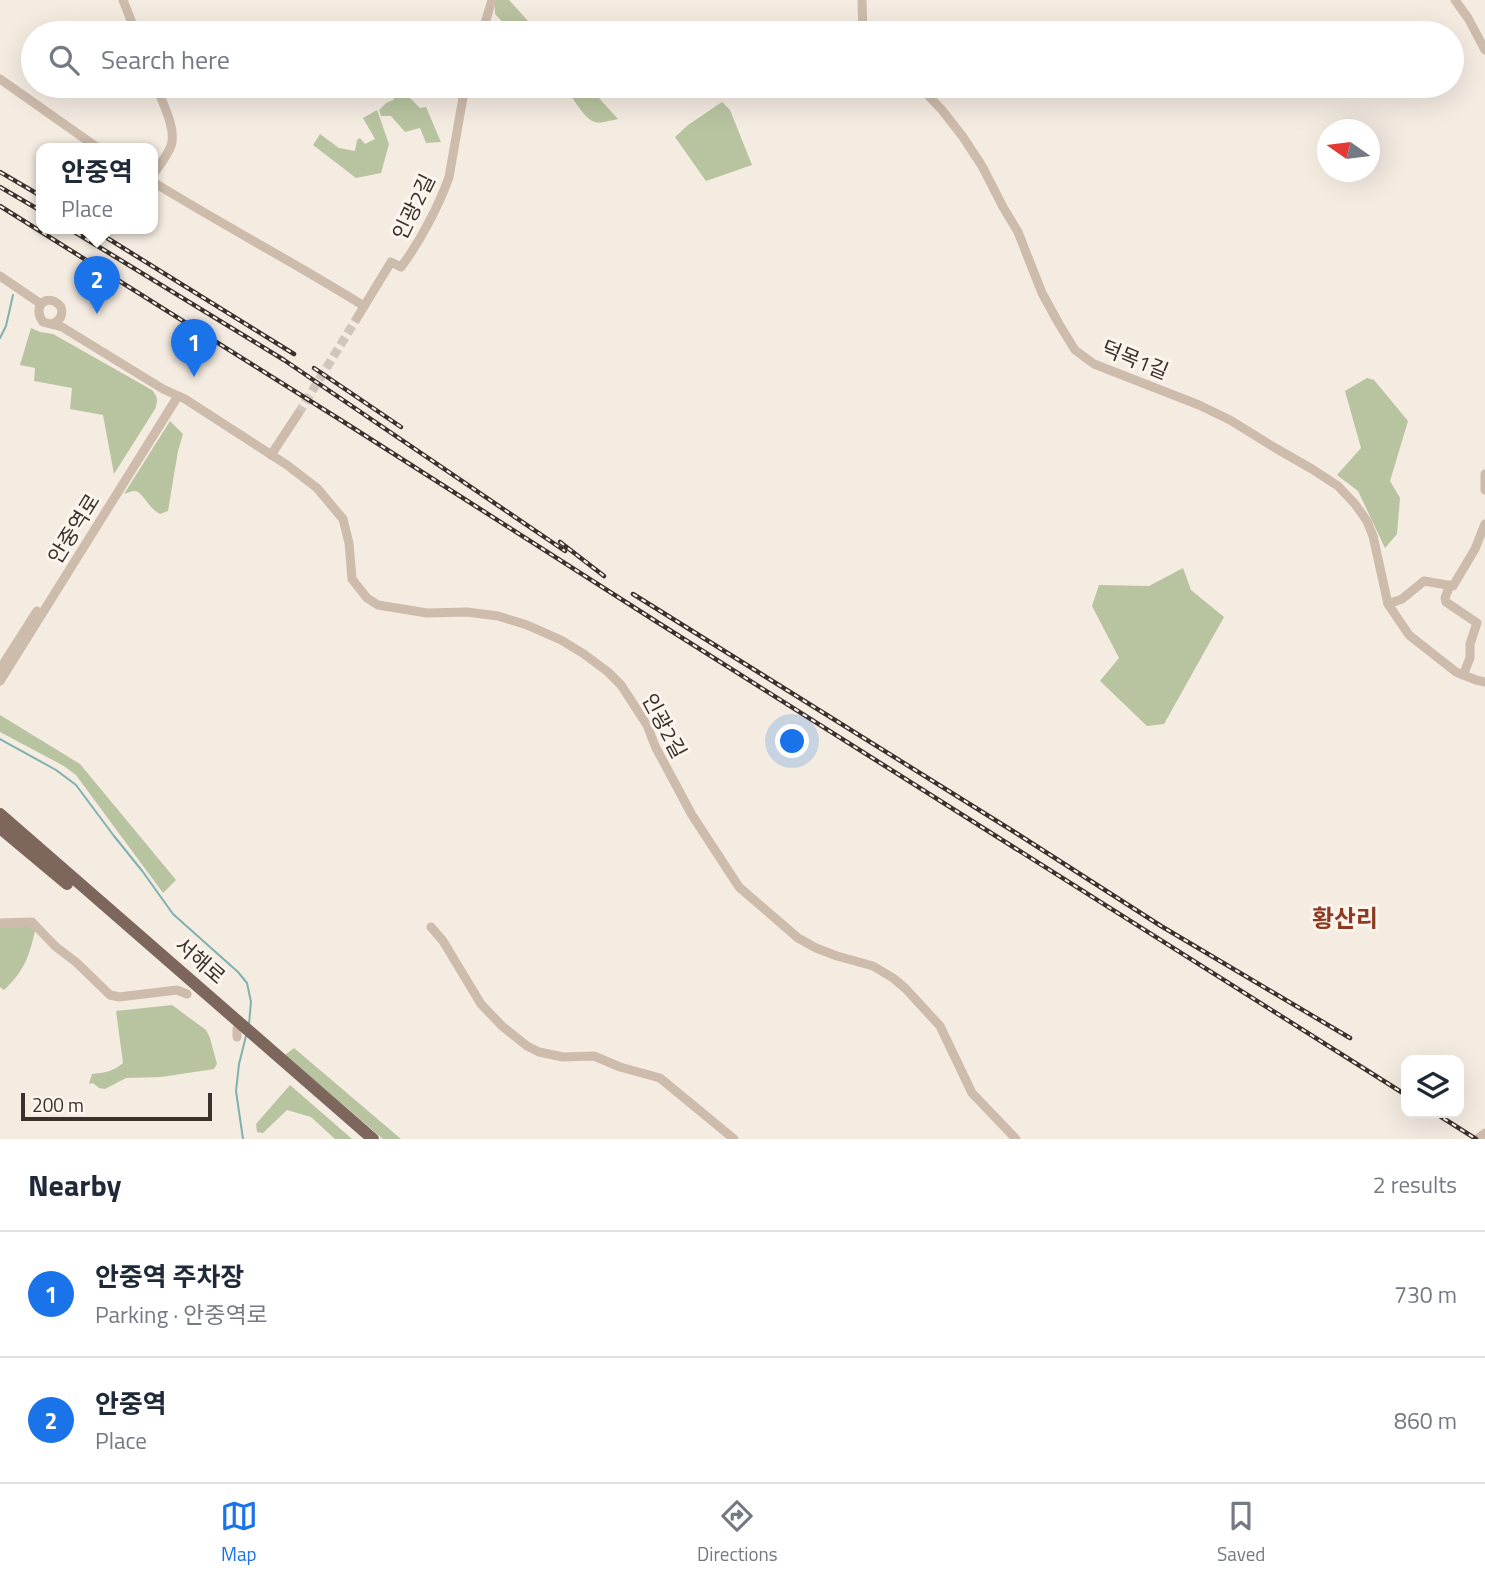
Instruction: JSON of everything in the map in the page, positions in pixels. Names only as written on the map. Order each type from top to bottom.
[{"type":"main road","name":"서해로","points":[[0,814],[364,1139]]},
{"type":"main road","name":"서해로","points":[[0,828],[373,1139]]},
{"type":"street","points":[[123,0],[131,21]]},
{"type":"street","points":[[486,21],[492,0]]},
{"type":"street","points":[[862,0],[862,21]]},
{"type":"street","points":[[1455,0],[1485,50]]},
{"type":"street","points":[[0,79],[21,94]]},
{"type":"street","points":[[27,98],[91,143]]},
{"type":"street","points":[[158,167],[173,138],[161,98]]},
{"type":"street","name":"인광2길","points":[[357,318],[391,262],[401,267],[409,257],[444,190],[449,177],[463,98]]},
{"type":"street","name":"덕목1길","points":[[930,98],[963,137],[982,166],[1018,232],[1042,293],[1075,350],[1094,364],[1230,420],[1338,486],[1355,504],[1370,529],[1388,604],[1409,635],[1456,672],[1485,682]]},
{"type":"street","points":[[158,185],[365,306]]},
{"type":"street","points":[[0,276],[41,304]]},
{"type":"street","points":[[51,300],[59,304],[62,311],[57,321],[46,324],[40,319],[38,312],[41,304],[51,300]]},
{"type":"street","name":"인광2길","points":[[57,321],[185,399],[287,465],[317,488],[342,519],[352,579],[367,598],[378,606],[498,616],[561,640],[608,672],[621,685],[647,725],[655,746],[692,815],[739,887],[798,937],[816,948],[873,966],[905,988],[940,1026],[972,1093],[1016,1139]]},
{"type":"street","points":[[0,668],[176,394]]},
{"type":"street","name":"안중역로","points":[[0,681],[176,394]]},
{"type":"street","points":[[271,455],[298,414]]},
{"type":"street","points":[[1485,474],[1485,490]]},
{"type":"street","points":[[1463,676],[1470,658],[1470,644],[1477,623],[1480,622],[1446,603],[1445,598],[1450,586],[1453,586],[1470,558],[1485,524]]},
{"type":"street","points":[[1388,604],[1402,599],[1424,581],[1450,586]]},
{"type":"street","name":"서해로","points":[[0,923],[32,922],[110,995],[120,997],[177,990],[187,994]]},
{"type":"street","points":[[431,927],[443,941],[481,1004],[527,1046],[539,1052],[563,1057],[594,1056],[620,1067],[660,1078],[734,1139]]},
{"type":"street","points":[[1477,1139],[1485,1133]]},
{"type":"green space","points":[[495,0],[509,0],[528,21],[502,21],[495,14]]},
{"type":"green space","points":[[409,98],[420,108],[426,107],[441,142],[426,143],[420,128],[405,132],[391,116],[381,116],[379,110],[393,100]]},
{"type":"green space","points":[[573,98],[599,98],[618,119],[595,122]]},
{"type":"green space","points":[[722,102],[730,110],[752,165],[706,181],[675,137]]},
{"type":"green space","points":[[377,110],[389,144],[381,173],[356,178],[313,145],[320,134],[339,148],[355,151],[360,138],[365,144],[375,139],[363,118]]},
{"type":"green space","points":[[31,328],[53,334],[152,390],[155,395],[155,409],[114,474],[103,415],[70,409],[72,388],[34,381],[35,368],[20,365]]},
{"type":"green space","points":[[1367,378],[1374,380],[1408,421],[1390,481],[1400,498],[1397,534],[1385,548],[1358,491],[1337,475],[1361,448],[1345,391]]},
{"type":"green space","points":[[170,421],[183,434],[168,511],[160,514],[138,492],[124,494]]},
{"type":"green space","points":[[1183,568],[1191,590],[1224,617],[1164,724],[1147,726],[1100,681],[1119,658],[1092,606],[1099,585],[1149,586]]},
{"type":"green space","points":[[0,715],[80,764],[176,880],[163,893],[76,775],[0,732]]},
{"type":"green space","points":[[29,925],[35,931],[28,956],[21,970],[4,990],[0,987],[0,926]]},
{"type":"green space","points":[[172,1005],[206,1030],[217,1064],[214,1069],[161,1077],[126,1078],[105,1089],[93,1083],[89,1084],[92,1074],[109,1071],[123,1063],[116,1011]]},
{"type":"green space","points":[[294,1048],[401,1139],[383,1139],[285,1055]]},
{"type":"green space","points":[[290,1085],[352,1139],[335,1139],[311,1117],[287,1110],[263,1133],[257,1132],[256,1124]]},
{"type":"waterway","points":[[0,338],[6,326],[13,295]]},
{"type":"waterway","points":[[0,739],[56,770],[76,785],[173,914],[247,983],[251,1002],[249,1024]]},
{"type":"waterway","points":[[243,1139],[236,1091],[246,1036]]},
{"type":"tunnel","points":[[298,414],[357,318]]},
{"type":"railway","points":[[0,172],[36,193]]},
{"type":"railway","points":[[0,187],[36,208]]},
{"type":"railway","points":[[0,206],[36,229]]},
{"type":"railway","points":[[45,234],[1401,1092]]},
{"type":"railway","points":[[78,234],[284,360],[565,551]]},
{"type":"railway","points":[[101,234],[294,354]]},
{"type":"railway","points":[[314,368],[401,427]]},
{"type":"railway","points":[[560,542],[604,576]]},
{"type":"railway","points":[[633,594],[1161,926],[1350,1038]]},
{"type":"railway","points":[[1443,1118],[1476,1139]]},
{"type":"place","name":"안중역","points":[[97,314]]},
{"type":"place","name":"안중역 주차장","points":[[194,377]]},
{"type":"district","name":"황산리","points":[[1345,919]]}]
